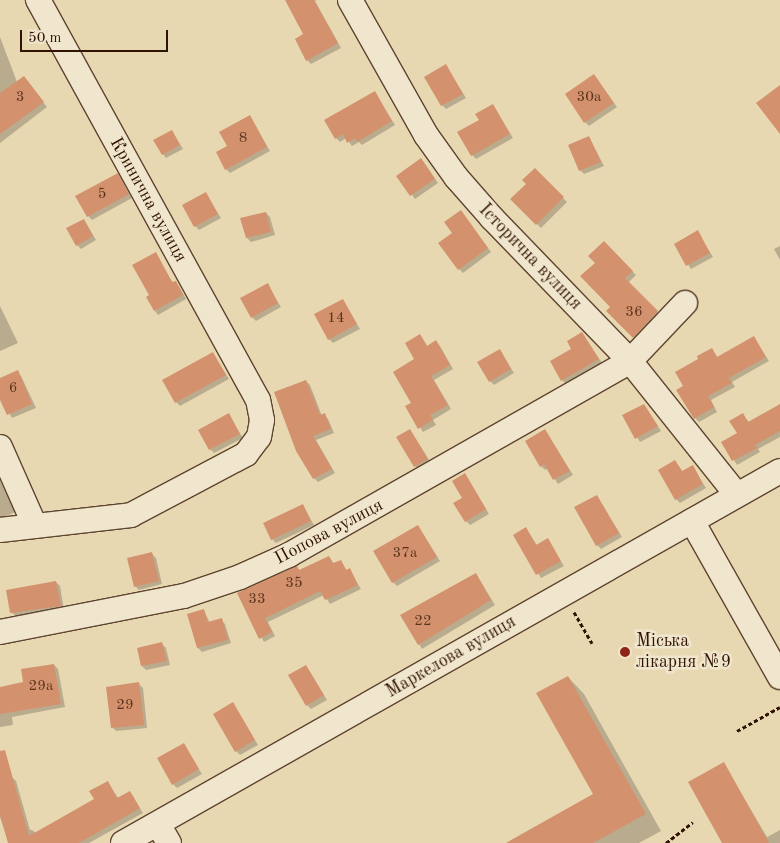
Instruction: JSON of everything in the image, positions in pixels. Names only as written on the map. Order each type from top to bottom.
[{"type":"street","name":"Кринична вулиця","points":[[35,526],[131,514],[246,454],[259,437],[262,420],[258,400],[38,0]]},
{"type":"street","name":"Історична вулиця","points":[[350,0],[426,135],[456,177],[492,218],[630,361],[737,495]]},
{"type":"street","name":"Попова вулиця","points":[[0,632],[184,596],[240,577],[306,546],[630,361],[685,304]]},
{"type":"street","points":[[0,447],[35,526],[0,530]]},
{"type":"street","name":"Маркелова вулиця","points":[[123,843],[163,833],[564,594],[780,471]]},
{"type":"street","points":[[692,521],[780,677]]},
{"type":"path","points":[[564,594],[592,643]]},
{"type":"path","points":[[737,731],[780,707]]},
{"type":"path","points":[[666,843],[692,822]]},
{"type":"building","points":[[285,0],[314,0],[338,43],[306,61],[295,39],[303,34]]},
{"type":"building","points":[[446,64],[463,94],[441,106],[424,77]]},
{"type":"building","points":[[594,74],[614,103],[584,123],[565,94]]},
{"type":"building","points":[[24,76],[44,102],[0,134],[0,93]]},
{"type":"building","points":[[780,85],[780,134],[756,103]]},
{"type":"building","points":[[375,91],[392,121],[357,142],[355,138],[347,143],[343,134],[335,139],[324,120]]},
{"type":"building","points":[[493,104],[510,134],[471,156],[457,132],[479,120],[475,114]]},
{"type":"building","points":[[250,115],[267,147],[225,170],[216,152],[227,146],[219,132]]},
{"type":"building","points":[[172,130],[180,145],[162,155],[153,140]]},
{"type":"building","points":[[589,136],[601,162],[579,171],[568,145]]},
{"type":"building","points":[[421,158],[435,179],[410,196],[396,176]]},
{"type":"building","points":[[535,168],[564,197],[536,225],[510,199],[526,184],[522,180]]},
{"type":"building","points":[[118,173],[129,194],[87,217],[75,196]]},
{"type":"building","points":[[206,192],[218,214],[194,227],[182,205]]},
{"type":"building","points":[[461,210],[488,248],[458,270],[438,243],[452,233],[444,222]]},
{"type":"building","points":[[266,212],[271,232],[246,238],[240,218]]},
{"type":"building","points":[[84,219],[93,236],[76,246],[66,228]]},
{"type":"building","points":[[698,230],[710,253],[686,266],[674,244]]},
{"type":"building","points":[[604,241],[633,271],[625,278],[658,311],[633,338],[606,311],[610,307],[580,276],[595,263],[588,256]]},
{"type":"building","points":[[156,252],[172,282],[176,281],[183,295],[154,311],[146,297],[149,295],[132,265]]},
{"type":"building","points":[[268,283],[278,303],[251,318],[240,298]]},
{"type":"building","points":[[343,299],[357,324],[328,340],[314,314]]},
{"type":"building","points":[[582,332],[599,359],[561,381],[550,361],[571,349],[567,341]]},
{"type":"building","points":[[420,334],[427,346],[436,340],[450,365],[431,376],[448,405],[430,415],[433,420],[418,429],[405,406],[411,403],[393,372],[414,359],[405,343]]},
{"type":"building","points":[[754,336],[766,357],[729,378],[732,383],[708,396],[714,407],[694,419],[676,390],[683,386],[675,372],[698,359],[697,356],[712,348],[717,357]]},
{"type":"building","points":[[500,349],[511,369],[489,382],[477,362]]},
{"type":"building","points":[[213,352],[226,375],[175,403],[162,380]]},
{"type":"building","points":[[18,370],[32,404],[7,415],[0,400],[0,378]]},
{"type":"building","points":[[306,380],[320,415],[325,413],[331,429],[313,436],[332,469],[313,479],[296,451],[274,392]]},
{"type":"building","points":[[644,404],[658,426],[635,439],[622,415]]},
{"type":"building","points":[[780,404],[780,431],[755,445],[757,448],[732,461],[721,442],[737,433],[729,421],[743,413],[748,422]]},
{"type":"building","points":[[229,413],[240,434],[209,450],[198,430]]},
{"type":"building","points":[[410,429],[428,459],[414,467],[396,437]]},
{"type":"building","points":[[545,429],[570,471],[553,480],[544,464],[540,467],[525,441]]},
{"type":"building","points":[[675,460],[682,471],[693,465],[703,484],[675,500],[658,470]]},
{"type":"building","points":[[465,473],[486,509],[465,522],[453,503],[462,498],[452,481]]},
{"type":"building","points":[[597,495],[619,533],[596,546],[574,507]]},
{"type":"building","points":[[303,504],[311,521],[271,540],[263,523]]},
{"type":"building","points":[[418,525],[437,557],[392,583],[373,551]]},
{"type":"building","points":[[526,527],[536,545],[548,538],[561,561],[536,575],[513,535]]},
{"type":"building","points":[[152,552],[159,581],[134,587],[127,558]]},
{"type":"building","points":[[329,556],[333,563],[341,560],[346,570],[350,568],[358,585],[325,600],[320,591],[265,618],[272,632],[259,639],[237,593],[297,566],[299,570]]},
{"type":"building","points":[[476,573],[491,600],[418,645],[400,615]]},
{"type":"building","points":[[56,581],[61,606],[10,613],[6,590]]},
{"type":"building","points":[[204,609],[208,622],[222,618],[228,640],[197,648],[187,614]]},
{"type":"building","points":[[162,642],[167,661],[141,666],[137,648]]},
{"type":"building","points":[[54,664],[61,704],[0,714],[0,687],[23,682],[21,669]]},
{"type":"building","points":[[306,665],[324,695],[306,706],[288,675]]},
{"type":"building","points":[[568,676],[646,814],[593,843],[506,843],[593,794],[536,693]]},
{"type":"building","points":[[139,682],[144,725],[111,728],[106,687]]},
{"type":"building","points":[[233,702],[255,740],[235,752],[213,714]]},
{"type":"building","points":[[184,743],[199,769],[172,785],[157,758]]},
{"type":"building","points":[[5,750],[29,836],[94,799],[89,791],[108,781],[117,798],[130,791],[140,808],[79,843],[8,843],[0,815],[0,751]]},
{"type":"building","points":[[724,762],[769,843],[722,843],[688,782]]},
{"type":"place","name":"Міська лікарня №9","points":[[625,652]]}]
